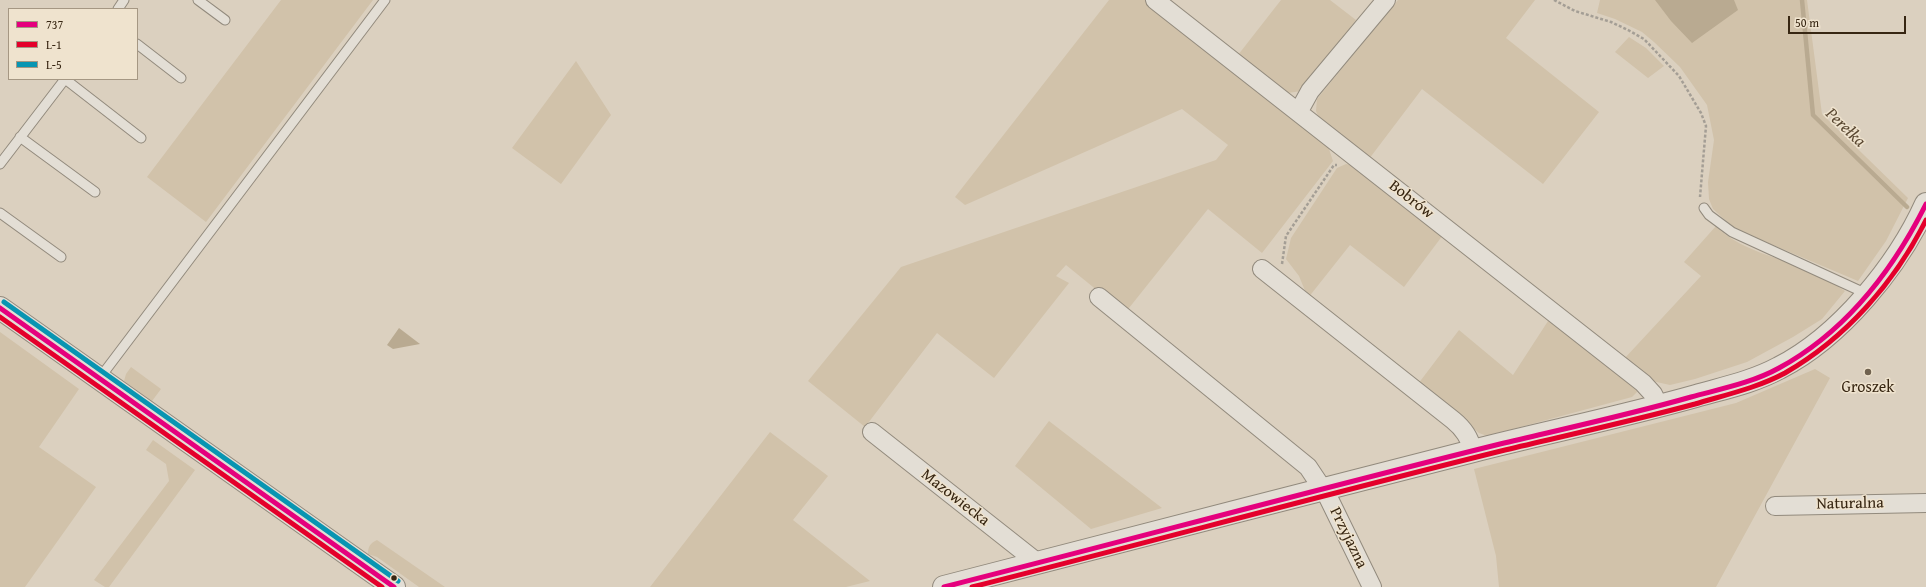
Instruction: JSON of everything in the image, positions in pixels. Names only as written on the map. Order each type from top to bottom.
[{"type":"street","name":"Bobrów","points":[[1155,0],[1299,111],[1643,383],[1653,394],[1659,406]]},
{"type":"street","points":[[1299,111],[1303,101],[1310,91],[1386,0]]},
{"type":"street","points":[[944,587],[1473,451],[1659,406],[1737,385],[1781,368],[1825,337],[1868,294],[1900,250],[1918,222],[1926,204]]},
{"type":"street","points":[[1262,269],[1453,420],[1462,428],[1468,437],[1473,451]]},
{"type":"street","name":"Przyjazna","points":[[1099,297],[1303,462],[1324,490],[1372,587]]},
{"type":"street","points":[[0,308],[394,587]]},
{"type":"street","name":"Mazowiecka","points":[[872,432],[1038,563]]},
{"type":"street","name":"Naturalna","points":[[1775,506],[1926,503]]},
{"type":"lane","points":[[198,0],[225,20]]},
{"type":"lane","points":[[99,379],[385,0]]},
{"type":"lane","points":[[138,45],[181,78]]},
{"type":"lane","points":[[0,164],[64,80]]},
{"type":"lane","points":[[66,80],[141,138]]},
{"type":"lane","points":[[20,137],[95,192]]},
{"type":"lane","points":[[1704,208],[1709,215],[1732,232],[1868,294]]},
{"type":"lane","points":[[0,213],[61,257]]},
{"type":"path","points":[[1554,0],[1575,11],[1611,22],[1628,30],[1644,40],[1678,76],[1702,113],[1706,126],[1700,195],[1704,208]]},
{"type":"path","points":[[1284,268],[1281,262],[1286,236],[1334,165],[1362,161]]},
{"type":"shaded area","points":[[281,0],[373,0],[206,222],[147,177]]},
{"type":"shaded area","points":[[1109,0],[1149,0],[1326,140],[1333,161],[1262,253],[1208,209],[1125,313],[1066,265],[1056,276],[1069,283],[994,378],[937,333],[865,427],[808,381],[901,267],[1216,160],[1228,145],[1182,109],[965,205],[955,197]]},
{"type":"shaded area","points":[[1281,0],[1330,0],[1356,20],[1302,91],[1287,93],[1238,55]]},
{"type":"shaded area","points":[[1398,0],[1535,0],[1506,38],[1599,112],[1543,184],[1422,89],[1369,159],[1320,120],[1316,111],[1317,99]]},
{"type":"shaded area","points":[[1600,0],[1807,0],[1822,114],[1908,198],[1886,241],[1858,281],[1735,229],[1713,209],[1709,199],[1708,182],[1714,140],[1707,105],[1680,67],[1654,42],[1642,32],[1615,19],[1597,13]]},
{"type":"shaded area","points":[[1655,0],[1734,0],[1738,10],[1692,43],[1671,21]]},
{"type":"shaded area","points":[[1629,37],[1646,48],[1664,66],[1648,78],[1615,52]]},
{"type":"shaded area","points":[[576,61],[611,115],[561,184],[512,148]]},
{"type":"shaded area","points":[[1346,164],[1358,166],[1443,235],[1404,287],[1350,245],[1308,298],[1299,276],[1286,259],[1291,238],[1337,168]]},
{"type":"shaded area","points":[[1716,226],[1727,236],[1740,244],[1811,271],[1824,277],[1845,291],[1822,319],[1747,362],[1695,379],[1670,385],[1652,381],[1624,359],[1701,276],[1684,262]]},
{"type":"shaded area","points":[[1550,318],[1635,385],[1637,392],[1632,397],[1487,436],[1479,433],[1418,384],[1459,330],[1513,375]]},
{"type":"shaded area","points":[[399,328],[420,344],[393,349],[387,345]]},
{"type":"shaded area","points":[[0,332],[79,389],[39,447],[96,487],[25,587],[0,587]]},
{"type":"shaded area","points":[[131,367],[161,389],[152,401],[124,381],[126,374]]},
{"type":"shaded area","points":[[1815,369],[1830,378],[1716,587],[1499,587],[1496,556],[1474,469],[1736,403]]},
{"type":"shaded area","points":[[1049,421],[1162,508],[1091,529],[1015,466]]},
{"type":"shaded area","points":[[770,432],[828,476],[793,520],[870,581],[846,587],[650,587]]},
{"type":"shaded area","points":[[153,440],[195,470],[109,587],[105,587],[94,580],[169,481],[166,464],[146,450]]},
{"type":"shaded area","points":[[377,540],[445,587],[419,587],[377,557],[368,554],[368,549],[373,542]]},
{"type":"waterway","name":"Perełka","points":[[1802,0],[1813,115],[1907,207]]},
{"type":"transit line","name":"737","points":[[944,587],[1430,461],[1643,410],[1758,378],[1779,368],[1803,353],[1846,318],[1882,275],[1913,229],[1926,204]]},
{"type":"transit line","name":"L-1","points":[[972,587],[1505,450],[1695,404],[1763,383],[1785,373],[1807,359],[1848,326],[1867,307],[1884,286],[1914,243],[1926,220]]},
{"type":"transit line","name":"L-5","points":[[4,302],[398,581]]},
{"type":"transit line","name":"737","points":[[0,308],[394,587]]},
{"type":"transit line","name":"L-1","points":[[0,317],[382,587]]},
{"type":"place","name":"Groszek","points":[[1868,372]]}]
